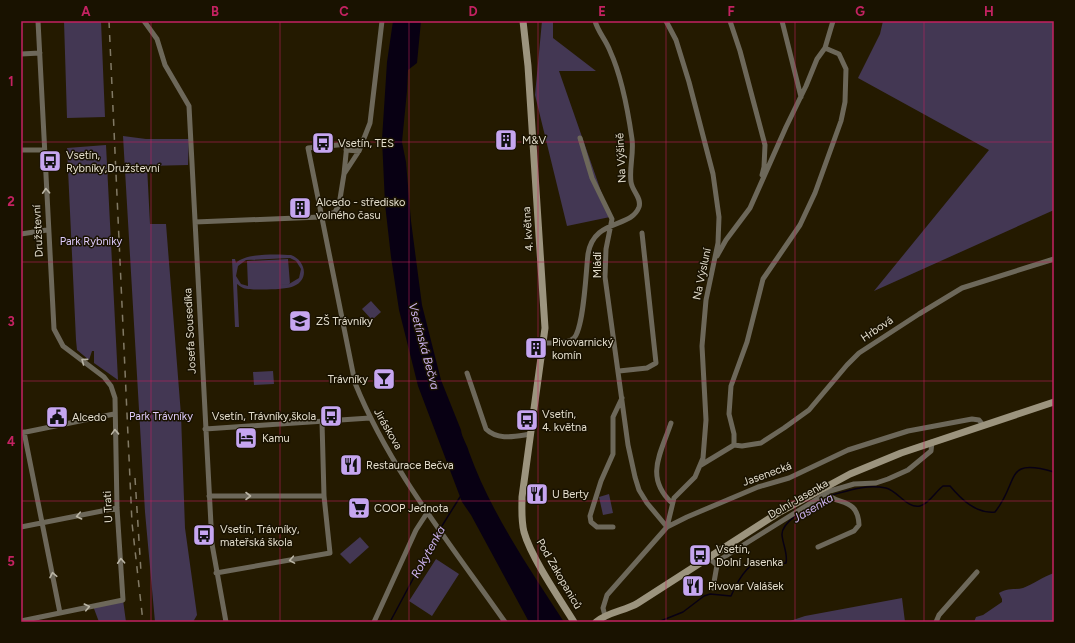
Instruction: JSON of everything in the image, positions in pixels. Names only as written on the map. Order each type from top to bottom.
[{"type":"street","name":"Družstevní","points":[[38,21],[47,230],[54,329],[63,346],[96,370],[111,386],[115,398],[114,414]]},
{"type":"street","name":"Josefa Sousedíka","points":[[144,21],[159,45],[165,65],[189,106],[209,496],[216,573],[226,622]]},
{"type":"street","points":[[344,174],[359,151],[370,123],[382,21]]},
{"type":"street","name":"4. května","points":[[522,513],[522,497],[545,344],[545,302],[524,21]]},
{"type":"street","name":"Na Výšině","points":[[545,344],[574,338],[577,332],[582,305],[588,252],[598,234],[629,218],[636,213],[639,206],[639,199],[631,182],[632,141],[623,93],[610,50],[595,21]]},
{"type":"street","name":"Na Výsluní","points":[[666,21],[676,40],[682,60],[712,174],[719,217],[716,258],[706,300],[702,346],[706,420],[701,465],[696,477],[678,493],[672,503],[667,527]]},
{"type":"street","points":[[730,21],[740,51],[765,145],[764,167],[760,187]]},
{"type":"street","points":[[782,21],[801,97]]},
{"type":"street","points":[[716,258],[726,240],[750,208],[817,59],[825,48],[833,21]]},
{"type":"street","points":[[734,445],[734,434],[729,414],[731,386],[747,342],[763,279],[800,226],[817,186],[841,121],[845,102],[846,69],[838,54],[825,48]]},
{"type":"street","points":[[21,54],[40,53]]},
{"type":"street","name":"Mládí","points":[[580,138],[592,178],[612,219],[606,249],[605,277],[628,445],[639,490],[647,503],[667,527]]},
{"type":"street","name":"Jiráskova","points":[[346,150],[347,144],[308,148],[354,383],[370,418],[428,513],[505,622]]},
{"type":"street","points":[[21,150],[44,150]]},
{"type":"street","points":[[195,222],[321,217],[332,214],[339,205],[346,150],[359,151]]},
{"type":"street","points":[[21,234],[47,230]]},
{"type":"street","points":[[619,371],[647,368],[656,363],[642,233]]},
{"type":"street","name":"Hrbová","points":[[701,465],[734,445],[742,446],[761,443],[784,428],[809,410],[859,353],[918,314],[962,288],[1054,259]]},
{"type":"street","points":[[468,373],[486,429],[490,433],[505,437],[531,434]]},
{"type":"street","points":[[613,527],[596,527],[591,522],[590,516],[601,481],[613,454],[613,417],[622,398]]},
{"type":"street","name":"Dolní Jasenka","points":[[596,622],[605,616],[626,610],[638,603],[784,509],[826,485],[881,460],[1054,402]]},
{"type":"street","points":[[21,621],[60,613],[43,523],[22,433],[114,414]]},
{"type":"street","name":"U Trati","points":[[60,613],[123,600],[117,508],[114,414]]},
{"type":"street","points":[[205,429],[370,418]]},
{"type":"street","name":"Jasenecká","points":[[605,616],[603,608],[607,595],[667,527],[758,487],[789,478],[848,450],[871,442],[908,431],[972,419],[979,420],[983,425]]},
{"type":"street","points":[[216,573],[330,553],[324,496],[322,422]]},
{"type":"street","points":[[671,423],[662,444],[656,477],[658,486],[664,496],[672,503]]},
{"type":"street","name":"Dolní Jasenka","points":[[717,565],[721,559],[828,495],[854,484],[880,482],[899,474],[916,464],[928,454],[931,449],[932,442]]},
{"type":"street","name":"Dolní Jasenka","points":[[818,547],[854,531],[858,527],[857,516],[850,505],[828,495]]},
{"type":"street","points":[[209,496],[324,496]]},
{"type":"street","points":[[21,527],[117,508]]},
{"type":"street","points":[[374,622],[416,530],[428,513]]},
{"type":"street","name":"Pod Zakopaniců","points":[[522,513],[524,532],[531,550],[574,622]]},
{"type":"street","points":[[708,558],[717,565],[713,588]]},
{"type":"street","points":[[936,622],[939,615],[977,572]]},
{"type":"green space","points":[[64,21],[101,21],[105,117],[67,118]]},
{"type":"green space","points":[[542,21],[553,21],[553,38],[596,71],[559,71],[610,217],[567,226],[535,95]]},
{"type":"green space","points":[[883,21],[1054,21],[1054,210],[874,291],[989,150],[858,78],[880,34]]},
{"type":"green space","name":"Park Trávníky","points":[[123,136],[146,139],[189,139],[188,165],[147,166],[150,224],[166,224],[181,415],[185,528],[197,615],[193,622],[155,622],[145,512]]},
{"type":"green space","name":"Park Rybníky","points":[[106,145],[118,380],[94,363],[94,351],[92,351],[89,360],[77,350],[76,340],[67,148]]},
{"type":"green space","points":[[270,254],[291,255],[300,261],[304,270],[302,279],[294,286],[264,290],[246,289],[237,284],[239,327],[235,327],[232,259],[235,259],[236,263],[247,257]],"holes":[[[290,258],[296,261],[301,269],[299,278],[290,283],[288,259],[247,261],[248,286],[241,284],[236,276],[238,266],[246,260]]]},
{"type":"green space","points":[[371,301],[381,312],[372,320],[362,309]]},
{"type":"green space","points":[[273,371],[274,384],[254,385],[253,372]]},
{"type":"green space","points":[[609,494],[613,513],[603,515],[599,497]]},
{"type":"green space","points":[[360,537],[369,547],[350,564],[340,554]]},
{"type":"green space","points":[[436,559],[459,574],[432,616],[409,601]]},
{"type":"green space","points":[[1054,573],[1054,622],[974,622],[976,617],[983,615],[1002,602],[999,593],[1002,591],[1023,588]]},
{"type":"green space","points":[[902,598],[905,622],[787,622],[805,616]]},
{"type":"green space","points":[[123,600],[126,622],[99,622],[93,606]]},
{"type":"water","name":"Vsetínská Bečva","points":[[393,21],[421,21],[417,63],[408,70],[402,142],[406,162],[411,221],[422,305],[441,380],[462,436],[488,497],[512,540],[564,622],[529,622],[471,515],[462,502],[418,386],[399,310],[385,204],[382,139],[387,62]]},
{"type":"waterway","name":"Jasenka","points":[[832,495],[859,488],[879,487],[895,492],[911,505],[920,506],[926,503],[940,488],[943,486],[950,486],[959,496],[975,508],[982,511],[995,512],[1003,501],[1015,475],[1020,470],[1027,468],[1038,468],[1054,472]]},
{"type":"waterway","name":"Jasenka","points":[[658,622],[683,612],[704,596],[710,594],[731,596],[744,572],[755,563],[767,560],[786,563],[786,553],[782,535],[783,529],[787,523],[800,512],[828,496]]},
{"type":"waterway","name":"Rokytenka","points":[[440,529],[460,497]]},
{"type":"waterway","name":"Rokytenka","points":[[390,622],[438,532]]},
{"type":"railway","points":[[109,21],[132,523],[143,622]]},
{"type":"railway","points":[[135,478],[141,572]]},
{"type":"place","name":"M&V","points":[[506,140]]},
{"type":"place","name":"Vsetín, TES","points":[[323,143]]},
{"type":"place","name":"Vsetín, Rybníky,Družstevní","points":[[50,161]]},
{"type":"place","name":"Alcedo - středisko volného času","points":[[300,208]]},
{"type":"place","name":"ZŠ Trávníky","points":[[300,321]]},
{"type":"place","name":"Pivovarnický komín","points":[[536,348]]},
{"type":"place","name":"Trávníky","points":[[384,379]]},
{"type":"place","name":"Vsetín, Trávníky,škola","points":[[331,416]]},
{"type":"place","name":"Alcedo","points":[[57,417]]},
{"type":"place","name":"Vsetín, 4. května","points":[[527,420]]},
{"type":"place","name":"Kamu","points":[[246,438]]},
{"type":"place","name":"Restaurace Bečva","points":[[351,465]]},
{"type":"place","name":"U Berty","points":[[537,494]]},
{"type":"place","name":"COOP Jednota","points":[[359,508]]},
{"type":"place","name":"Vsetín, Trávníky, mateřská škola","points":[[204,535]]},
{"type":"place","name":"Vsetín, Dolní Jasenka","points":[[700,555]]},
{"type":"place","name":"Pivovar Valášek","points":[[693,586]]}]
